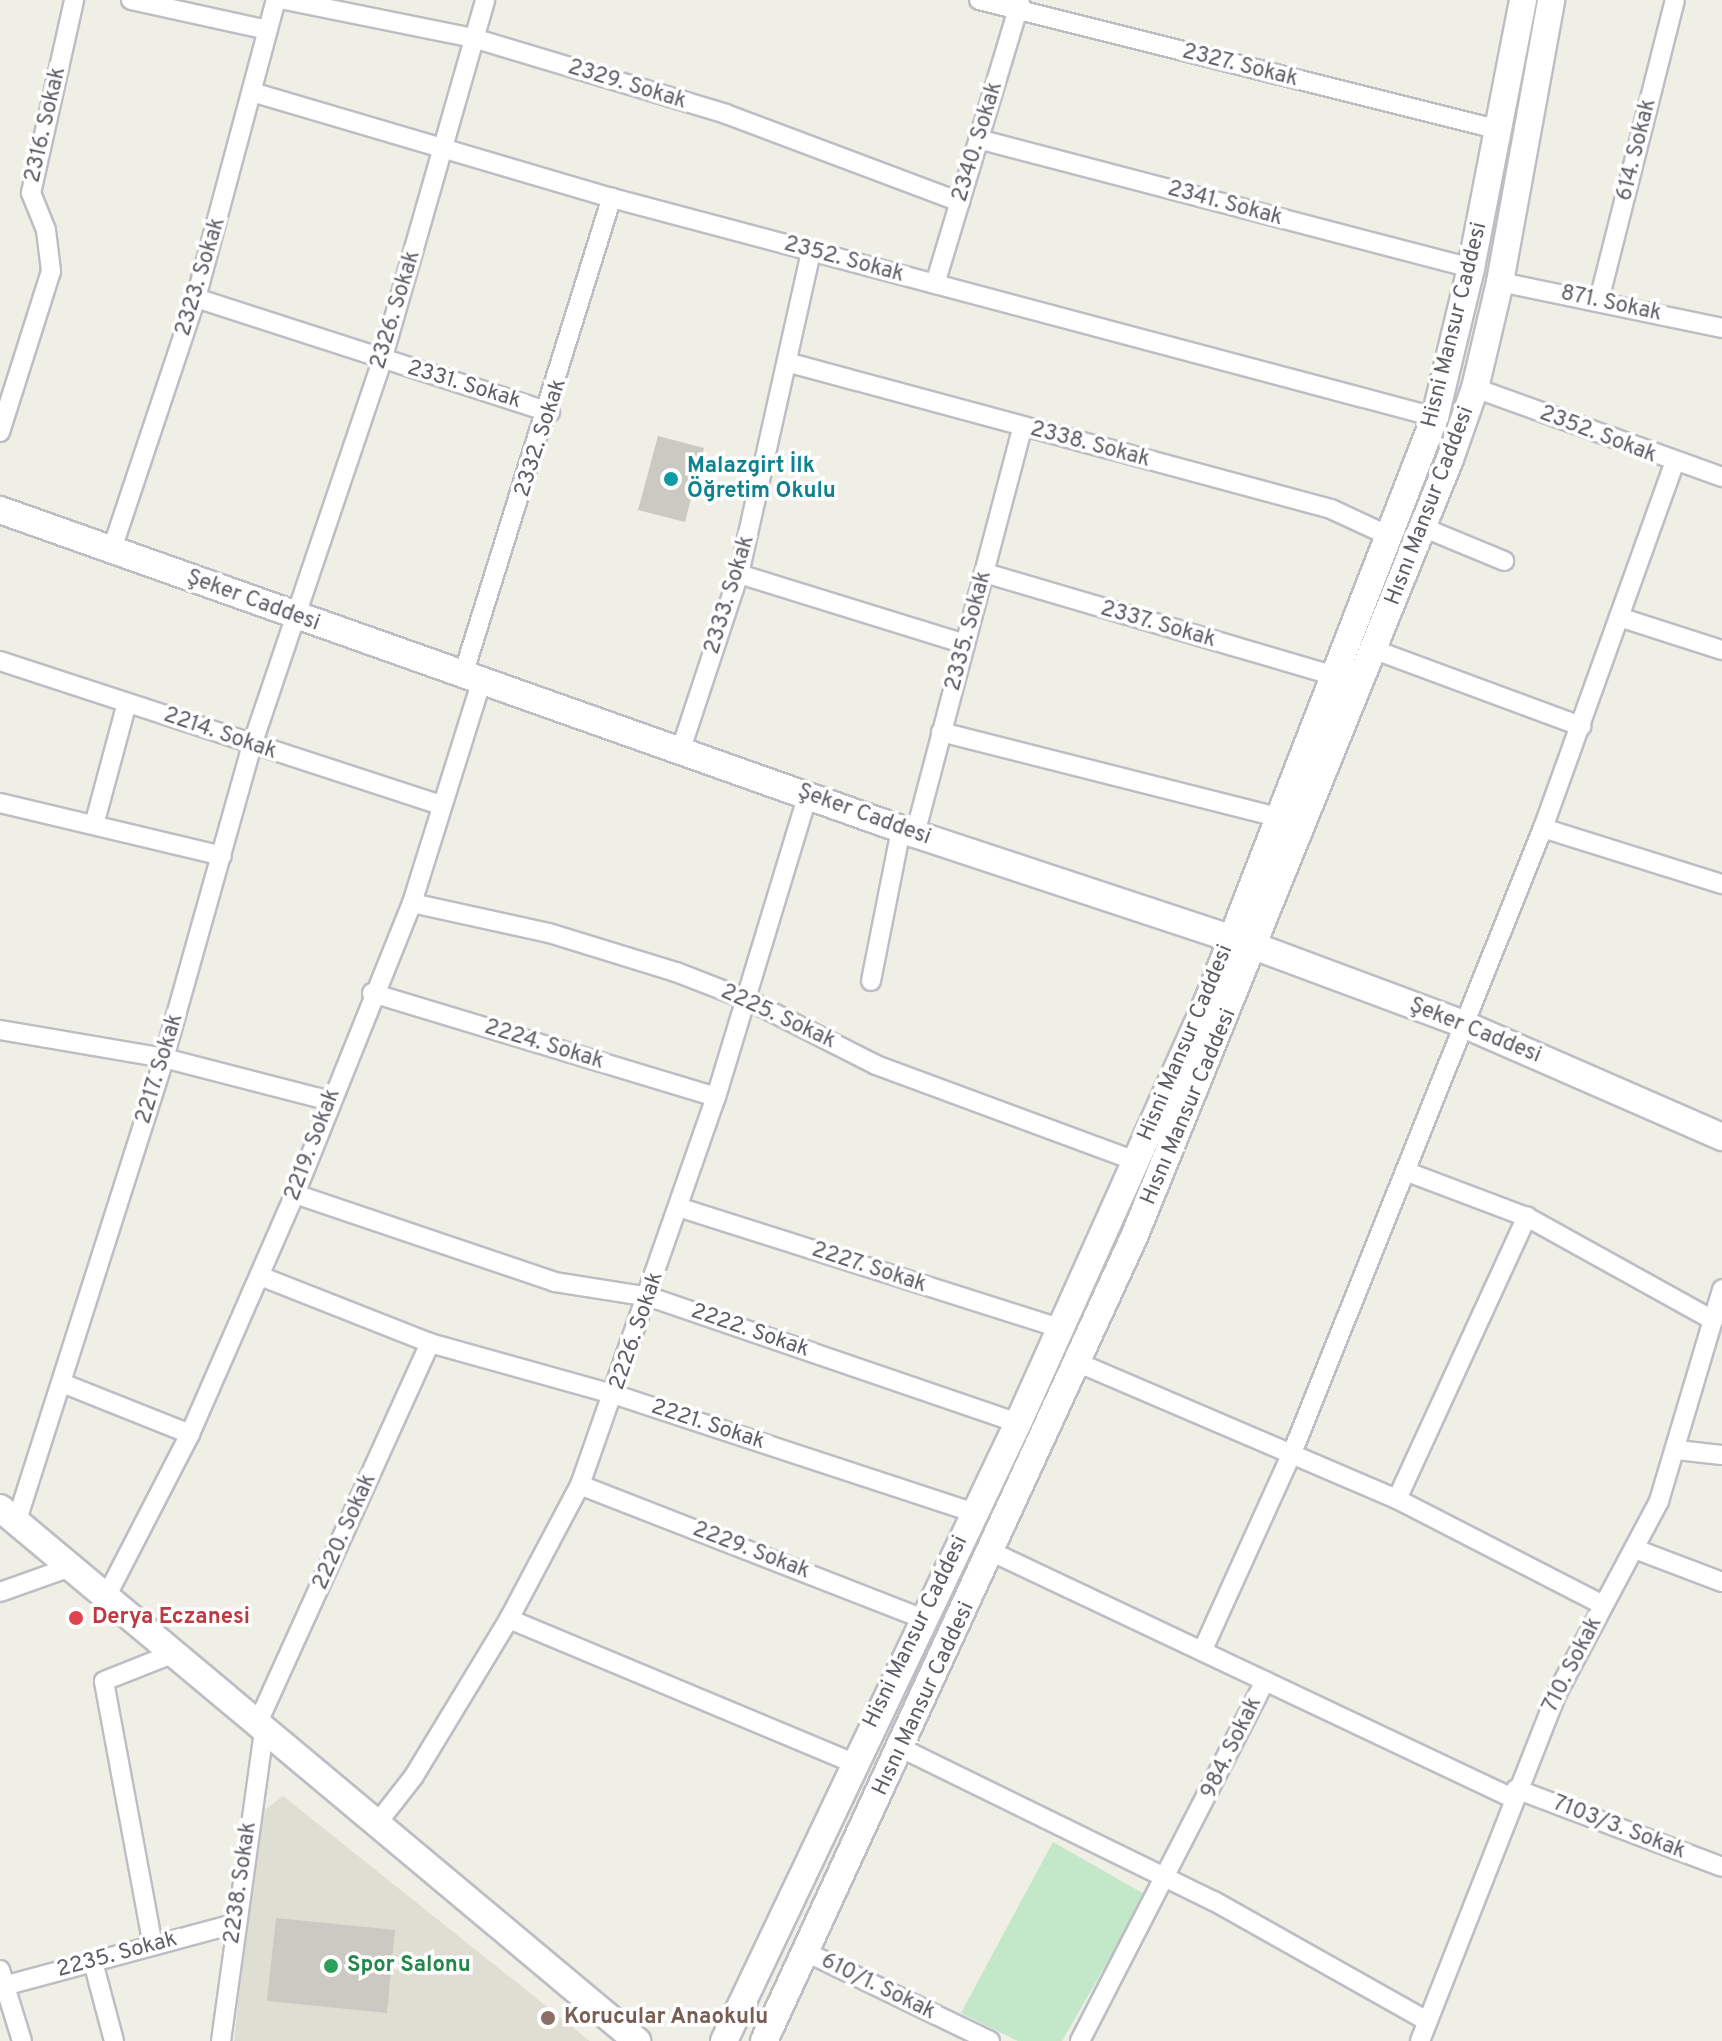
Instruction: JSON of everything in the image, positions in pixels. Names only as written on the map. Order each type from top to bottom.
[{"type":"main road","name":"Hisni Mansur Caddesi","points":[[724,2041],[853,1763],[1018,1423],[1135,1161],[1242,942],[1278,817],[1331,675],[1435,417],[1471,268],[1523,0]]},
{"type":"main road","name":"Hısnı Mansur Caddesi","points":[[764,2041],[808,1953],[1079,1363],[1242,942],[1375,650],[1475,388],[1500,282],[1551,0]]},
{"type":"main road","name":"Şeker Caddesi","points":[[0,510],[908,832],[1242,942],[1461,1023],[1722,1137]]},
{"type":"main road","points":[[9,1514],[262,1722],[375,1826],[637,2041]]},
{"type":"street","name":"2316. Sokak","points":[[0,432],[51,271],[46,230],[31,193],[74,0]]},
{"type":"street","points":[[131,0],[268,30]]},
{"type":"street","name":"2323. Sokak","points":[[112,549],[196,298],[255,93],[276,0]]},
{"type":"street","name":"2329. Sokak","points":[[285,0],[473,38],[726,114],[960,202]]},
{"type":"street","name":"2326. Sokak","points":[[296,616],[382,360],[485,0]]},
{"type":"street","name":"2327. Sokak","points":[[979,0],[1020,6],[1500,130]]},
{"type":"street","name":"614. Sokak","points":[[1599,300],[1675,0]]},
{"type":"street","name":"2340. Sokak","points":[[935,284],[1020,6]]},
{"type":"street","name":"2352. Sokak","points":[[255,93],[612,198],[1435,417]]},
{"type":"street","name":"2341. Sokak","points":[[978,139],[1471,268]]},
{"type":"street","name":"2332. Sokak","points":[[473,678],[612,198]]},
{"type":"street","name":"2333. Sokak","points":[[681,749],[739,574],[790,363],[811,251]]},
{"type":"street","name":"871. Sokak","points":[[1500,282],[1599,300],[1722,328]]},
{"type":"street","name":"2331. Sokak","points":[[196,298],[550,412]]},
{"type":"street","name":"2338. Sokak","points":[[790,363],[1331,509],[1387,535]]},
{"type":"street","name":"2352. Sokak","points":[[1475,388],[1674,464],[1722,477]]},
{"type":"street","name":"2335. Sokak","points":[[871,981],[908,832],[941,732],[1022,428]]},
{"type":"street","points":[[1204,1647],[1292,1453],[1461,1023],[1543,828],[1674,464]]},
{"type":"street","points":[[1422,527],[1504,561]]},
{"type":"street","name":"2337. Sokak","points":[[985,573],[1331,675]]},
{"type":"street","points":[[739,574],[965,644]]},
{"type":"street","name":"2217. Sokak","points":[[9,1514],[62,1383],[164,1058],[252,745],[296,616]]},
{"type":"street","points":[[1619,617],[1722,650]]},
{"type":"street","points":[[1375,650],[1581,726]]},
{"type":"street","name":"2214. Sokak","points":[[0,661],[441,805]]},
{"type":"street","name":"2219. Sokak","points":[[107,1595],[190,1434],[260,1276],[372,993],[412,903],[473,678]]},
{"type":"street","points":[[94,825],[127,703]]},
{"type":"street","points":[[941,732],[1278,817]]},
{"type":"street","name":"2226. Sokak","points":[[375,1826],[414,1776],[509,1619],[580,1485],[650,1297],[748,1000],[808,795]]},
{"type":"street","points":[[0,803],[222,856]]},
{"type":"street","points":[[1543,828],[1722,884]]},
{"type":"street","name":"2225. Sokak","points":[[412,903],[549,933],[748,1000],[876,1065],[1135,1161]]},
{"type":"street","name":"2224. Sokak","points":[[372,993],[716,1097]]},
{"type":"street","points":[[0,1030],[164,1058],[330,1101]]},
{"type":"street","points":[[1405,1171],[1527,1217],[1713,1320]]},
{"type":"street","name":"2222. Sokak","points":[[295,1194],[555,1282],[650,1297],[1018,1423]]},
{"type":"street","name":"2227. Sokak","points":[[678,1207],[1060,1328]]},
{"type":"street","points":[[1397,1499],[1527,1217]]},
{"type":"street","name":"2221. Sokak","points":[[260,1276],[430,1343],[616,1395],[974,1513]]},
{"type":"street","name":"710. Sokak","points":[[1420,2041],[1514,1794],[1603,1605],[1635,1549],[1677,1450],[1722,1289]]},
{"type":"street","name":"2220. Sokak","points":[[262,1722],[430,1343]]},
{"type":"street","points":[[1079,1363],[1397,1499],[1603,1605]]},
{"type":"street","points":[[62,1383],[190,1434]]},
{"type":"street","points":[[1677,1450],[1722,1455]]},
{"type":"street","name":"2229. Sokak","points":[[580,1485],[922,1618]]},
{"type":"street","points":[[1635,1549],[1722,1582]]},
{"type":"street","name":"984. Sokak","points":[[992,1552],[1204,1647],[1265,1681],[1168,1880],[1080,2041]]},
{"type":"street","points":[[0,1592],[73,1566]]},
{"type":"street","points":[[509,1619],[853,1763]]},
{"type":"street","points":[[153,1946],[104,1681],[177,1652]]},
{"type":"street","name":"7103/3. Sokak","points":[[1265,1681],[1514,1794],[1719,1866]]},
{"type":"street","name":"2238. Sokak","points":[[221,2041],[262,1722]]},
{"type":"street","points":[[901,1748],[1168,1880],[1427,2021]]},
{"type":"street","points":[[1719,1866],[1722,1846]]},
{"type":"street","name":"2235. Sokak","points":[[2,1981],[93,1962],[234,1924]]},
{"type":"street","name":"610/1. Sokak","points":[[808,1953],[990,2041]]},
{"type":"street","points":[[93,1962],[114,2041]]},
{"type":"street","points":[[2,1981],[22,2041]]},
{"type":"shaded area","points":[[283,1796],[590,2041],[234,2041],[258,1815]]},
{"type":"green space","points":[[1053,1842],[1146,1895],[1062,2041],[1018,2041],[961,2013]]},
{"type":"building","name":"Malazgirt İlk Öğretim Okulu","points":[[658,436],[704,448],[685,522],[638,510]]},
{"type":"building","name":"Spor Salonu","points":[[276,1918],[395,1930],[387,2013],[267,2001]]},
{"type":"place","name":"Malazgirt İlk Öğretim Okulu","points":[[671,479]]},
{"type":"place","name":"Derya Eczanesi","points":[[76,1618]]},
{"type":"place","name":"Spor Salonu","points":[[331,1966]]},
{"type":"place","name":"Korucular Anaokulu","points":[[548,2018]]}]
